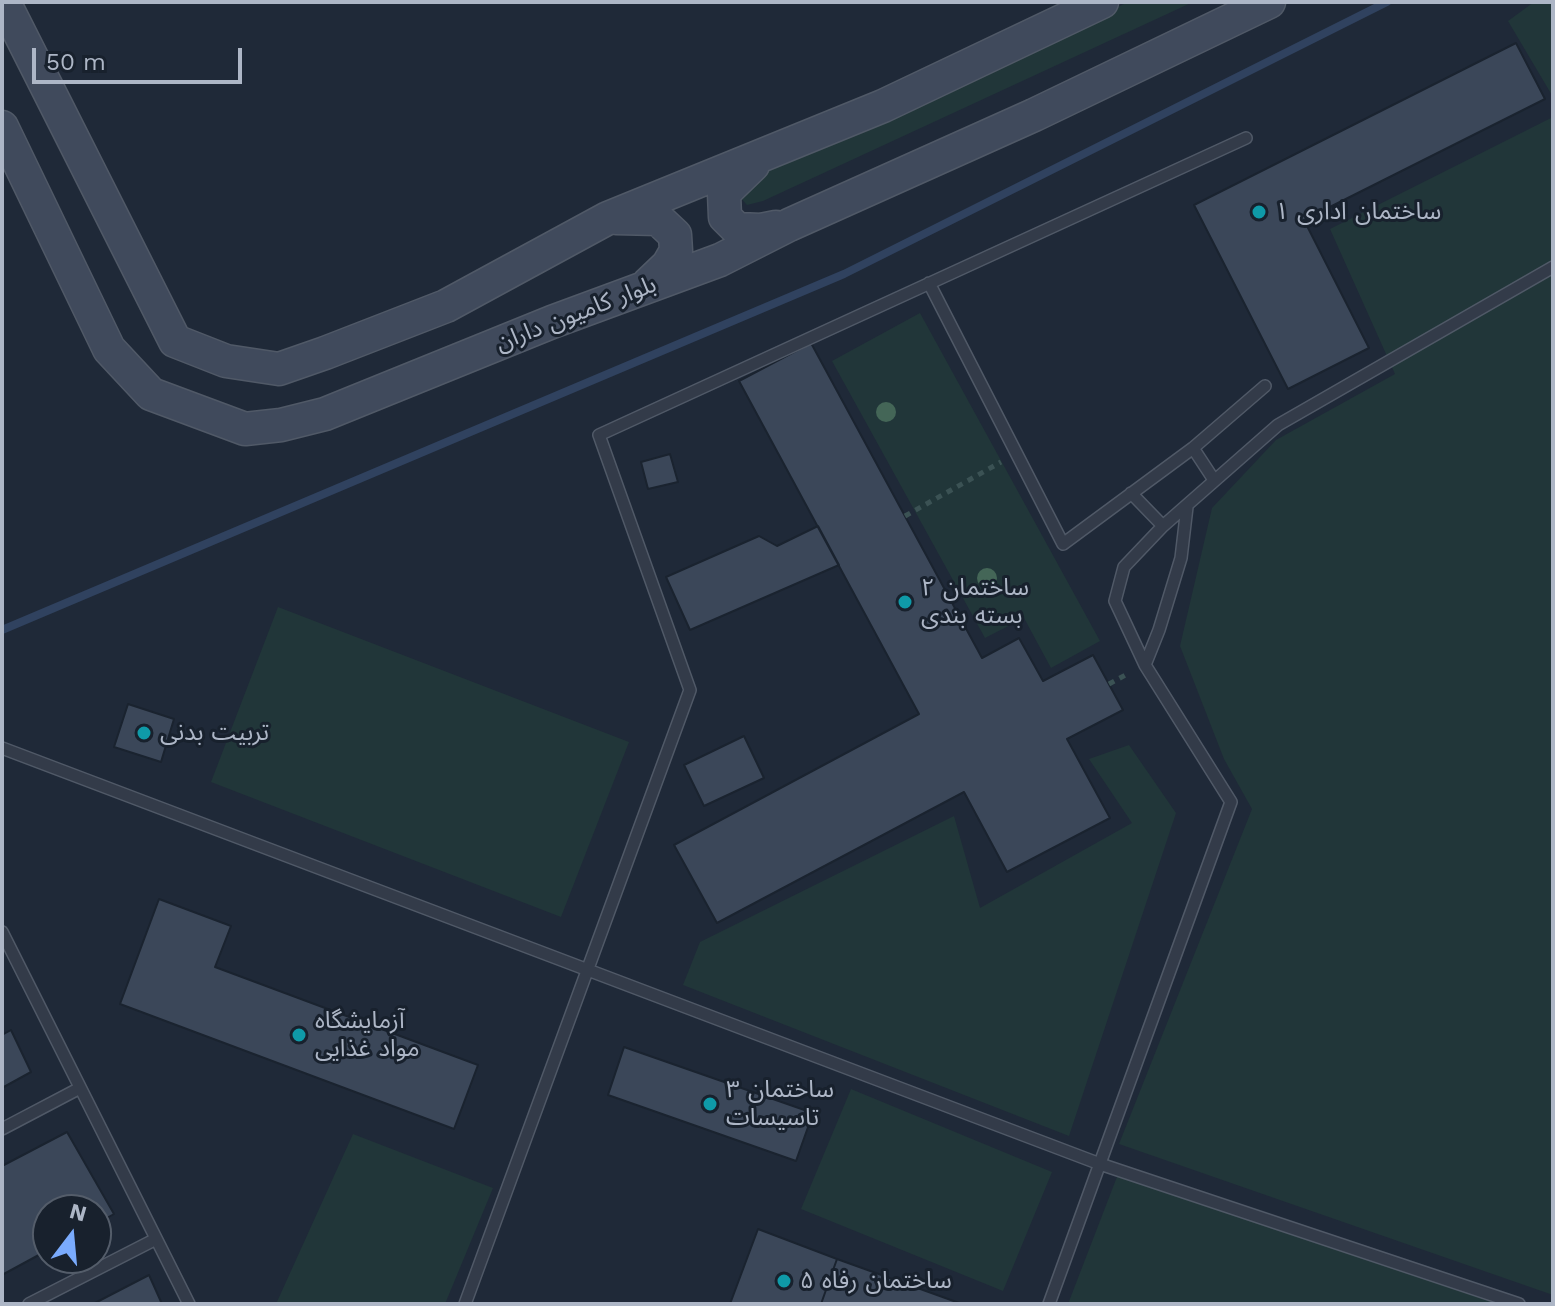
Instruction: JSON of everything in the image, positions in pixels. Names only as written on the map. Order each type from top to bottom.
[{"type":"main road","points":[[4,2],[175,341],[226,361],[279,369],[446,306],[608,218],[682,185],[761,157],[896,100],[1102,2]]},
{"type":"main road","name":"بلوار کامیون داران","points":[[2,127],[109,349],[151,394],[245,429],[281,425],[325,414],[720,260],[1269,2]]},
{"type":"main road","points":[[761,157],[724,193],[725,217],[737,229],[761,230],[789,225]]},
{"type":"main road","points":[[608,218],[658,219],[675,235],[676,251],[668,265],[645,287]]},
{"type":"lane","points":[[465,1304],[690,690],[599,435],[1246,138]]},
{"type":"lane","points":[[1049,1304],[1231,802],[1145,665],[1115,601],[1124,567],[1163,526],[1278,425],[1553,267]]},
{"type":"lane","points":[[929,283],[1063,544],[1193,448],[1265,386]]},
{"type":"lane","points":[[1193,448],[1214,480]]},
{"type":"lane","points":[[1131,493],[1163,526]]},
{"type":"lane","points":[[1145,665],[1181,558],[1187,507]]},
{"type":"lane","points":[[2,748],[1100,1164],[1519,1304]]},
{"type":"lane","points":[[2,932],[189,1304]]},
{"type":"lane","points":[[2,1129],[80,1088]]},
{"type":"lane","points":[[29,1304],[156,1239]]},
{"type":"path","points":[[905,516],[1016,454]]},
{"type":"green space","points":[[1128,2],[1193,2],[763,201],[747,205],[740,197],[764,172],[845,137]]},
{"type":"green space","points":[[1534,2],[1553,2],[1553,97],[1508,21]]},
{"type":"green space","points":[[1553,117],[1553,1295],[1119,1144],[1252,809],[1224,759],[1180,646],[1212,508],[1276,440],[1395,374],[1330,229]]},
{"type":"green space","points":[[920,313],[1100,641],[1051,668],[1024,618],[985,638],[832,361]]},
{"type":"green space","points":[[278,607],[629,742],[561,917],[211,782]]},
{"type":"green space","points":[[1129,745],[1176,813],[1069,1136],[683,985],[700,942],[954,816],[980,908],[1132,823],[1089,759]]},
{"type":"green space","points":[[851,1089],[1052,1172],[1003,1291],[801,1209]]},
{"type":"green space","points":[[353,1134],[493,1188],[445,1304],[276,1304]]},
{"type":"green space","points":[[1120,1169],[1504,1304],[1068,1304]]},
{"type":"building","name":"۱ ساختمان اداری","points":[[1516,43],[1545,99],[1304,220],[1369,348],[1288,389],[1194,205]]},
{"type":"building","name":"۲ ساختمان بسته بندی","points":[[811,343],[982,658],[1019,638],[1043,681],[1093,655],[1123,710],[1067,739],[1110,818],[1007,872],[964,792],[717,923],[674,845],[919,714],[739,381]]},
{"type":"building","points":[[670,454],[678,482],[648,489],[641,462]]},
{"type":"building","points":[[818,526],[839,565],[690,630],[666,577],[759,536],[777,546]]},
{"type":"building","name":"تربیت بدنی","points":[[128,704],[174,719],[161,762],[114,747]]},
{"type":"building","points":[[744,736],[764,778],[704,806],[684,765]]},
{"type":"building","name":"آزمایشگاه مواد غذایی","points":[[159,899],[231,926],[215,967],[478,1065],[454,1129],[120,1004]]},
{"type":"building","points":[[11,1030],[31,1072],[2,1088],[2,1035]]},
{"type":"building","name":"۳ ساختمان تاسیسات","points":[[624,1047],[813,1113],[796,1161],[608,1095]]},
{"type":"building","points":[[67,1132],[103,1194],[32,1194],[32,1259],[2,1275],[2,1166]]},
{"type":"building","name":"۵ ساختمان رفاه","points":[[758,1229],[837,1259],[821,1304],[730,1304]]},
{"type":"building","points":[[837,1259],[962,1304],[821,1304]]},
{"type":"building","points":[[149,1275],[162,1304],[93,1304]]},
{"type":"waterway","points":[[2,630],[844,274],[1387,2]]},
{"type":"place","name":"۱ ساختمان اداری","points":[[1259,212]]},
{"type":"place","name":"۲ ساختمان بسته بندی","points":[[905,602]]},
{"type":"place","name":"تربیت بدنی","points":[[144,733]]},
{"type":"place","name":"آزمایشگاه مواد غذایی","points":[[299,1035]]},
{"type":"place","name":"۳ ساختمان تاسیسات","points":[[710,1104]]},
{"type":"place","name":"۵ ساختمان رفاه","points":[[784,1281]]}]
